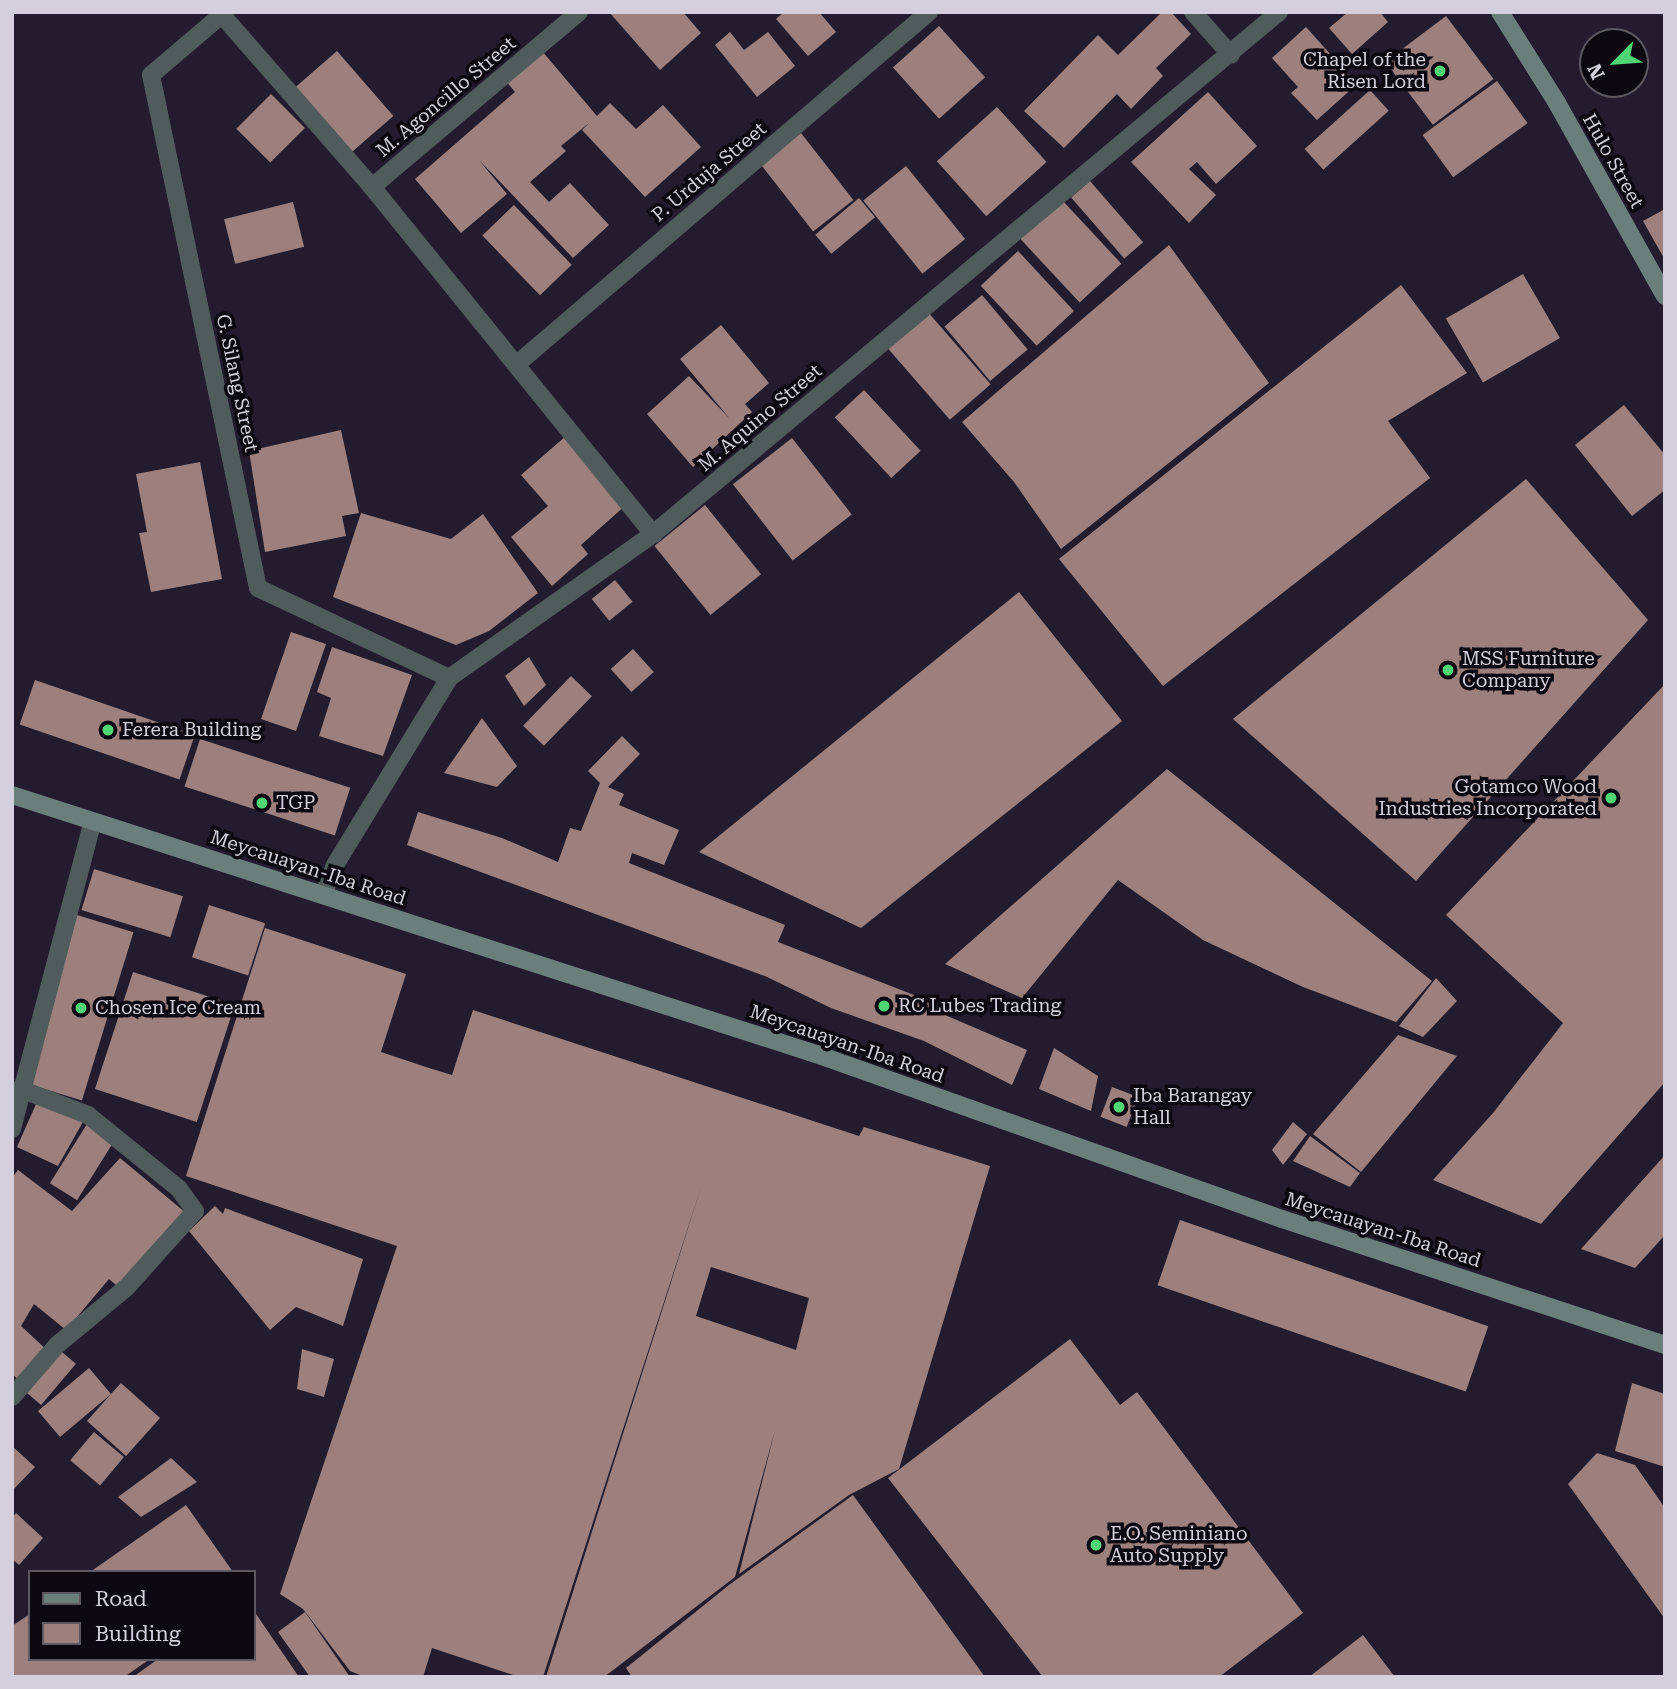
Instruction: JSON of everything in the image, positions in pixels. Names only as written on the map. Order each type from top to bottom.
[{"type":"main road","name":"Hulo Street","points":[[1500,12],[1557,103],[1665,296]]},
{"type":"main road","name":"Meycauayan-Iba Road","points":[[12,795],[816,1054],[1282,1219],[1665,1345]]},
{"type":"street","name":"M. Agoncillo Street","points":[[372,187],[579,12]]},
{"type":"street","name":"P. Urduja Street","points":[[517,364],[929,12]]},
{"type":"street","points":[[1192,12],[1231,55]]},
{"type":"street","name":"M. Aquino Street","points":[[323,895],[335,865],[449,678],[653,534],[1231,55],[1279,12]]},
{"type":"street","points":[[223,14],[372,187],[653,534]]},
{"type":"street","name":"G. Silang Street","points":[[223,14],[151,75],[258,587],[449,678]]},
{"type":"street","points":[[12,1129],[20,1090],[93,821]]},
{"type":"street","points":[[12,1397],[57,1345],[126,1289],[195,1211],[178,1188],[88,1115],[20,1090]]},
{"type":"building","points":[[609,12],[683,12],[701,33],[660,70]]},
{"type":"building","points":[[784,12],[819,12],[836,32],[808,56],[776,19]]},
{"type":"building","points":[[1162,12],[1171,12],[1191,34],[1156,68],[1163,76],[1131,109],[1117,94],[1064,148],[1024,111],[1098,35],[1118,55]]},
{"type":"building","points":[[1348,12],[1380,12],[1388,22],[1352,54],[1329,28]]},
{"type":"building","name":"Chapel of the Risen Lord","points":[[1446,16],[1494,79],[1433,125],[1385,62]]},
{"type":"building","points":[[939,26],[985,77],[939,119],[893,67]]},
{"type":"building","points":[[1306,27],[1357,84],[1317,120],[1291,93],[1298,87],[1272,58]]},
{"type":"building","points":[[730,32],[744,50],[768,32],[795,66],[757,97],[715,45]]},
{"type":"building","points":[[337,51],[393,116],[347,157],[290,92]]},
{"type":"building","points":[[542,51],[597,116],[610,103],[636,129],[663,105],[701,147],[645,197],[582,130],[589,123],[561,146],[566,151],[530,182],[549,202],[570,183],[609,225],[573,258],[479,160],[507,194],[461,233],[415,179],[515,92],[506,81]]},
{"type":"building","points":[[1497,81],[1528,123],[1453,177],[1423,135]]},
{"type":"building","points":[[1370,90],[1389,111],[1323,170],[1305,149]]},
{"type":"building","points":[[1208,92],[1257,146],[1216,184],[1197,162],[1189,169],[1216,195],[1189,223],[1131,162]]},
{"type":"building","points":[[271,94],[305,128],[270,163],[236,129]]},
{"type":"building","points":[[997,107],[1047,162],[986,216],[937,161]]},
{"type":"building","points":[[801,133],[853,200],[813,231],[761,164]]},
{"type":"building","points":[[906,166],[965,239],[922,274],[863,201]]},
{"type":"building","points":[[1090,181],[1143,242],[1124,259],[1071,197]]},
{"type":"building","points":[[859,198],[875,217],[831,254],[815,235]]},
{"type":"building","points":[[1062,200],[1121,264],[1080,303],[1020,239]]},
{"type":"building","points":[[293,202],[304,247],[235,264],[224,219]]},
{"type":"building","points":[[514,205],[572,265],[540,295],[482,236]]},
{"type":"building","points":[[1665,209],[1665,260],[1643,221]]},
{"type":"building","points":[[1169,245],[1269,383],[1061,549],[1014,482],[962,422]]},
{"type":"building","points":[[1018,251],[1074,311],[1037,346],[981,286]]},
{"type":"building","points":[[1523,274],[1560,338],[1483,383],[1446,318]]},
{"type":"building","points":[[1401,285],[1467,373],[1388,421],[1430,478],[1163,686],[1059,559]]},
{"type":"building","points":[[982,295],[1028,349],[990,381],[944,326]]},
{"type":"building","points":[[927,311],[991,384],[950,420],[886,346]]},
{"type":"building","points":[[721,325],[769,383],[745,404],[752,412],[693,467],[647,414],[689,376],[730,419],[680,359]]},
{"type":"building","points":[[864,390],[921,451],[891,478],[835,417]]},
{"type":"building","points":[[1624,405],[1665,455],[1665,490],[1632,516],[1575,445]]},
{"type":"building","points":[[341,430],[359,513],[342,516],[346,536],[265,552],[249,451]]},
{"type":"building","points":[[566,436],[626,505],[581,545],[588,554],[552,586],[511,537],[548,506],[521,475]]},
{"type":"building","points":[[792,438],[852,514],[793,561],[733,484]]},
{"type":"building","points":[[200,462],[222,579],[151,592],[139,533],[147,532],[136,474]]},
{"type":"building","name":"MSS Furniture Company","points":[[1526,479],[1648,620],[1416,881],[1233,719]]},
{"type":"building","points":[[705,505],[761,574],[710,615],[654,546]]},
{"type":"building","points":[[361,513],[451,539],[483,514],[538,593],[489,631],[456,645],[333,597]]},
{"type":"building","points":[[615,580],[633,602],[609,621],[592,599]]},
{"type":"building","points":[[1019,592],[1122,721],[861,928],[699,852]]},
{"type":"building","points":[[291,632],[326,644],[296,731],[261,719]]},
{"type":"building","points":[[332,647],[412,675],[383,756],[319,736],[331,698],[317,692]]},
{"type":"building","points":[[633,649],[654,672],[631,692],[611,669]]},
{"type":"building","points":[[529,657],[546,685],[524,706],[505,676]]},
{"type":"building","points":[[571,676],[592,696],[544,746],[523,726]]},
{"type":"building","name":"Ferera Building","points":[[35,680],[195,735],[179,779],[20,724]]},
{"type":"building","points":[[1665,684],[1665,1082],[1541,1224],[1433,1180],[1493,1113],[1563,1023],[1446,915]]},
{"type":"building","points":[[482,718],[517,766],[497,787],[444,773]]},
{"type":"building","points":[[622,736],[640,754],[608,787],[624,794],[619,805],[679,830],[664,865],[632,853],[629,863],[785,925],[778,942],[937,1004],[938,1012],[1027,1050],[1012,1085],[924,1041],[831,1008],[765,976],[407,845],[418,812],[502,838],[558,862],[570,828],[581,831],[600,783],[588,771]]},
{"type":"building","points":[[200,739],[350,788],[335,835],[185,787]]},
{"type":"building","points":[[1167,769],[1432,981],[1396,1022],[1303,987],[1203,940],[1118,880],[1022,998],[945,964]]},
{"type":"building","points":[[94,869],[183,896],[170,937],[81,910]]},
{"type":"building","points":[[209,905],[265,923],[248,976],[192,957]]},
{"type":"building","name":"Chosen Ice Cream","points":[[77,915],[133,932],[82,1101],[26,1083]]},
{"type":"building","points":[[265,928],[406,974],[381,1052],[429,1068],[452,1075],[473,1010],[859,1136],[864,1127],[990,1166],[899,1469],[849,1495],[739,1574],[775,1430],[735,1577],[604,1677],[546,1677],[703,1181],[543,1677],[519,1677],[432,1648],[423,1677],[365,1677],[350,1671],[303,1609],[280,1594],[397,1246],[186,1176]],"holes":[[[711,1267],[809,1298],[796,1350],[696,1316]]]},
{"type":"building","points":[[133,972],[235,1005],[197,1122],[95,1089]]},
{"type":"building","points":[[1436,978],[1457,1001],[1423,1037],[1399,1026]]},
{"type":"building","points":[[1398,1035],[1457,1056],[1361,1172],[1313,1134]]},
{"type":"building","points":[[1054,1048],[1098,1076],[1091,1111],[1039,1089]]},
{"type":"building","name":"Iba Barangay Hall","points":[[1112,1087],[1138,1097],[1127,1127],[1101,1117]]},
{"type":"building","points":[[40,1095],[84,1120],[58,1166],[17,1147]]},
{"type":"building","points":[[1293,1122],[1307,1134],[1283,1165],[1272,1150]]},
{"type":"building","points":[[87,1124],[114,1141],[77,1200],[50,1183]]},
{"type":"building","points":[[1310,1136],[1360,1173],[1350,1187],[1293,1161]]},
{"type":"building","points":[[1665,1155],[1665,1235],[1635,1268],[1581,1249]]},
{"type":"building","points":[[120,1158],[186,1213],[123,1291],[109,1279],[66,1330],[34,1304],[21,1326],[48,1351],[20,1381],[12,1374],[12,1178],[18,1170],[72,1211]]},
{"type":"building","points":[[215,1206],[223,1214],[225,1208],[363,1259],[343,1326],[296,1307],[270,1330],[189,1231]]},
{"type":"building","points":[[1180,1220],[1488,1326],[1466,1391],[1158,1285]]},
{"type":"building","name":"E.O. Seminiano Auto Supply","points":[[1070,1339],[1120,1405],[1137,1392],[1303,1613],[1219,1677],[1043,1677],[888,1478]]},
{"type":"building","points":[[56,1347],[76,1364],[41,1405],[21,1388]]},
{"type":"building","points":[[302,1349],[334,1359],[324,1397],[297,1389]]},
{"type":"building","points":[[89,1368],[111,1394],[60,1437],[38,1411]]},
{"type":"building","points":[[121,1383],[160,1418],[126,1456],[87,1421]]},
{"type":"building","points":[[1632,1383],[1665,1394],[1665,1467],[1615,1451]]},
{"type":"building","points":[[94,1432],[124,1457],[100,1485],[70,1460]]},
{"type":"building","points":[[12,1446],[35,1467],[12,1491]]},
{"type":"building","points":[[1597,1453],[1635,1465],[1665,1508],[1665,1619],[1568,1484]]},
{"type":"building","points":[[171,1458],[197,1482],[141,1517],[118,1497]]},
{"type":"building","points":[[853,1495],[985,1677],[632,1677],[626,1668],[729,1585]]},
{"type":"building","points":[[186,1505],[232,1570],[93,1570]]},
{"type":"building","points":[[16,1513],[43,1538],[19,1565],[12,1559],[12,1518]]},
{"type":"building","points":[[305,1612],[350,1677],[310,1677],[278,1632]]},
{"type":"building","points":[[256,1614],[299,1677],[133,1677],[155,1661],[256,1661]]},
{"type":"building","points":[[28,1615],[28,1661],[147,1661],[124,1677],[12,1677],[12,1626]]},
{"type":"building","points":[[1363,1635],[1395,1677],[1309,1677]]},
{"type":"place","name":"Chapel of the Risen Lord","points":[[1440,71]]},
{"type":"place","name":"MSS Furniture Company","points":[[1448,670]]},
{"type":"place","name":"Ferera Building","points":[[108,730]]},
{"type":"place","name":"Gotamco Wood Industries Incorporated","points":[[1611,798]]},
{"type":"place","name":"TGP","points":[[262,803]]},
{"type":"place","name":"RC Lubes Trading","points":[[884,1006]]},
{"type":"place","name":"Chosen Ice Cream","points":[[81,1008]]},
{"type":"place","name":"Iba Barangay Hall","points":[[1119,1107]]},
{"type":"place","name":"E.O. Seminiano Auto Supply","points":[[1096,1545]]}]
